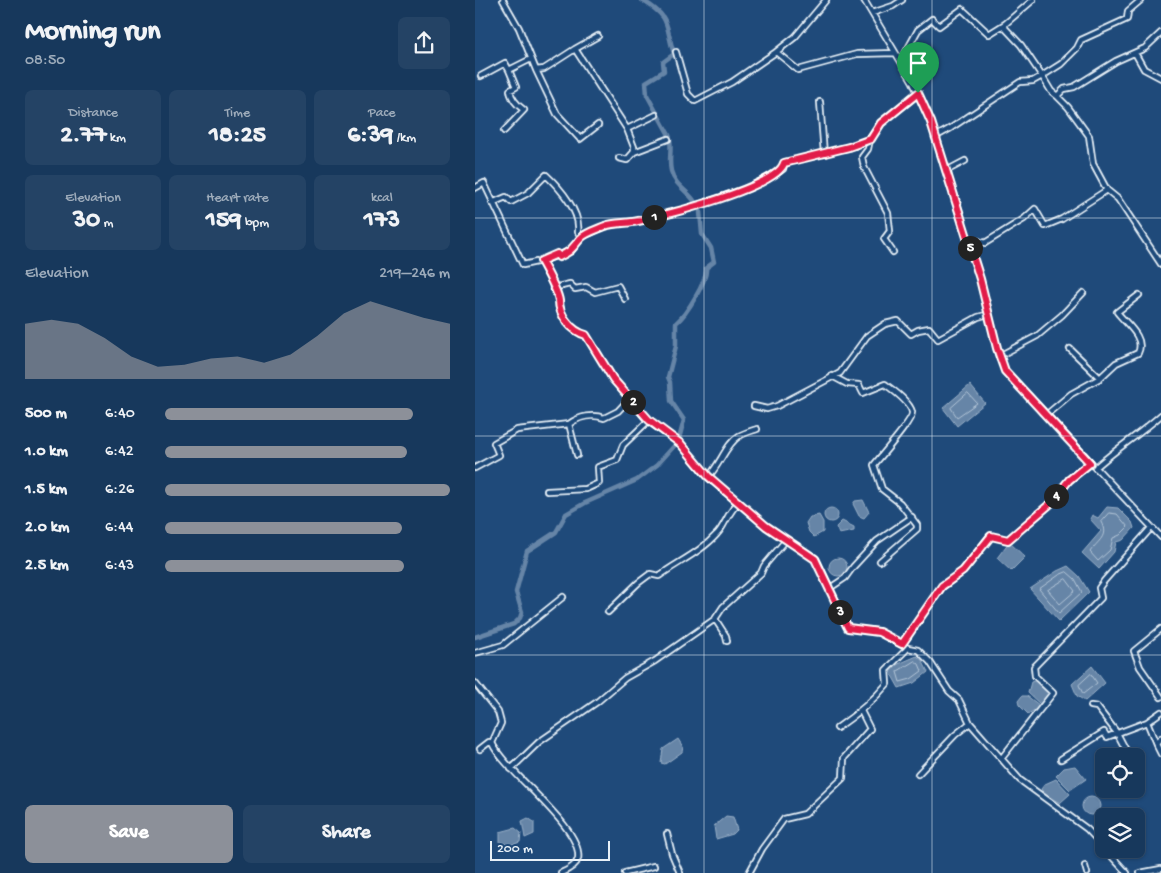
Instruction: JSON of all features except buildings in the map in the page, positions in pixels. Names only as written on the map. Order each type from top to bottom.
[{"type":"street","points":[[503,0],[519,28],[535,70],[557,114],[580,139],[598,125]]},
{"type":"street","points":[[676,52],[688,94],[695,101],[732,82],[776,52],[801,31],[826,0]]},
{"type":"street","points":[[864,0],[918,93],[935,137],[969,245],[999,356],[1005,371],[1013,382],[1161,537]]},
{"type":"street","points":[[871,13],[893,6],[902,0]]},
{"type":"street","points":[[901,61],[918,30],[932,19],[939,26],[963,9],[989,34],[1005,24],[1033,0]]},
{"type":"street","points":[[935,137],[1020,82],[1033,81],[1061,64],[1077,48],[1081,40],[1127,19],[1127,11],[1140,0]]},
{"type":"street","points":[[1005,24],[1006,31],[1021,45],[1051,91],[1069,107],[1089,136],[1093,164],[1107,190],[1118,199],[1161,264]]},
{"type":"street","points":[[1057,96],[1064,89],[1074,87],[1116,61],[1150,44],[1161,33]]},
{"type":"street","points":[[535,70],[544,69],[598,36]]},
{"type":"street","points":[[575,49],[627,129],[634,147],[633,152],[627,160],[619,158]]},
{"type":"street","points":[[776,52],[798,70],[857,54],[895,53]]},
{"type":"street","points":[[1135,53],[1145,70],[1161,78]]},
{"type":"street","points":[[509,70],[531,59]]},
{"type":"street","points":[[481,76],[505,63],[509,70],[516,88],[510,90],[510,93],[515,103],[524,110],[503,131]]},
{"type":"street","points":[[893,252],[884,239],[890,231],[888,213],[864,166],[862,157],[881,123],[918,93]]},
{"type":"street","points":[[820,102],[824,154]]},
{"type":"street","points":[[627,129],[656,115]]},
{"type":"street","points":[[633,152],[668,139]]},
{"type":"street","points":[[475,188],[484,183],[523,265],[541,261],[557,254],[559,257],[571,251],[581,237],[608,225],[639,221],[719,199],[749,188],[777,173],[783,169],[784,163],[824,154],[871,139]]},
{"type":"street","points":[[946,171],[965,161]]},
{"type":"street","points":[[493,203],[506,197],[511,202],[528,193],[546,175],[576,215],[579,225],[578,232],[581,237]]},
{"type":"street","points":[[969,245],[978,241],[985,243],[1024,219],[1035,208],[1045,226],[1062,219],[1107,190]]},
{"type":"street","points":[[541,261],[559,302],[557,305],[569,325],[579,333],[586,335],[613,379],[649,420],[681,444],[708,476],[786,540],[815,559],[848,628],[879,632],[907,648],[918,650],[930,662],[949,691],[959,700],[970,723],[1001,759],[1029,788],[1049,800],[1087,829],[1095,838]]},
{"type":"street","points":[[553,288],[570,284],[575,290],[586,287],[595,292],[618,286],[625,299]]},
{"type":"street","points":[[999,356],[1037,336],[1083,293]]},
{"type":"street","points":[[1046,415],[1071,394],[1100,378],[1117,363],[1131,357],[1140,349],[1138,338],[1133,329],[1117,312],[1139,295]]},
{"type":"street","points":[[754,406],[767,409],[777,406],[813,389],[840,373],[867,336],[885,324],[898,321],[911,334],[928,328],[938,339],[978,317],[989,314]]},
{"type":"street","points":[[1070,349],[1100,378]]},
{"type":"street","points":[[832,376],[847,384],[859,385],[863,393],[885,384],[911,409],[912,419],[873,465],[882,489],[901,503],[917,525],[917,528],[880,561]]},
{"type":"street","points":[[475,468],[499,455],[494,444],[517,430],[569,424],[583,417],[599,415],[604,418],[618,410],[629,398]]},
{"type":"street","points":[[1095,468],[1145,430],[1161,415]]},
{"type":"street","points":[[547,491],[586,489],[599,483],[598,467],[617,460],[623,445],[649,420]]},
{"type":"street","points":[[569,424],[577,455]]},
{"type":"street","points":[[708,476],[717,468],[726,450],[738,436],[757,429]]},
{"type":"street","points":[[902,644],[942,586],[963,571],[991,536],[1008,540],[1050,504],[1069,480],[1090,463]]},
{"type":"street","points":[[607,612],[650,574],[659,576],[682,559],[692,556],[709,542],[719,532],[728,515],[739,502]]},
{"type":"street","points":[[830,588],[845,578],[882,537],[911,517]]},
{"type":"street","points":[[1001,759],[1053,693],[1035,676],[1034,667],[1101,598],[1099,588],[1104,580],[1151,528]]},
{"type":"street","points":[[511,769],[539,742],[597,702],[625,678],[646,667],[715,619],[723,607],[753,583],[786,540]]},
{"type":"street","points":[[475,653],[503,645],[563,597]]},
{"type":"street","points":[[715,619],[727,641]]},
{"type":"street","points":[[1161,629],[1134,651],[1140,667],[1161,697]]},
{"type":"street","points":[[837,728],[861,711],[887,684],[885,670],[907,648]]},
{"type":"street","points":[[475,684],[498,712],[501,723],[492,743]]},
{"type":"street","points":[[1091,706],[1097,707],[1117,733],[1125,748]]},
{"type":"street","points":[[749,873],[762,850],[784,819],[805,814],[843,778],[844,758],[870,729],[861,711]]},
{"type":"street","points":[[1061,758],[1104,732],[1107,738],[1147,722],[1161,712]]},
{"type":"street","points":[[1147,722],[1161,754]]},
{"type":"street","points":[[918,774],[970,723]]},
{"type":"street","points":[[1156,744],[1161,738]]},
{"type":"street","points":[[480,749],[489,742],[492,743]]},
{"type":"street","points":[[492,743],[511,769],[557,816],[571,838],[578,852],[578,860],[572,871],[561,873]]},
{"type":"street","points":[[667,834],[672,854],[680,873]]},
{"type":"street","points":[[1113,858],[1127,873]]},
{"type":"street","points":[[625,873],[654,866]]},
{"type":"street","points":[[1085,866],[1087,873]]},
{"type":"street","points":[[1140,873],[1161,869]]},
{"type":"water","points":[[970,385],[985,403],[957,426],[943,408]]},
{"type":"water","points":[[863,500],[869,512],[864,518],[859,516],[853,504],[855,501]]},
{"type":"water","points":[[1107,507],[1118,508],[1132,522],[1134,528],[1123,540],[1116,542],[1114,552],[1099,569],[1082,553],[1101,531],[1090,519],[1092,515],[1098,518]]},
{"type":"water","points":[[828,508],[834,508],[838,515],[834,522],[828,522],[824,518],[824,512]]},
{"type":"water","points":[[819,515],[823,522],[823,532],[814,537],[809,532],[806,523],[810,517]]},
{"type":"water","points":[[842,521],[854,527],[854,531],[839,534],[836,527]]},
{"type":"water","points":[[1009,542],[1025,557],[1011,571],[997,558]]},
{"type":"water","points":[[838,558],[844,561],[847,567],[844,573],[838,576],[832,573],[829,567],[832,561]]},
{"type":"water","points":[[1068,566],[1079,576],[1089,592],[1059,621],[1030,589]]},
{"type":"water","points":[[917,656],[922,660],[928,672],[914,683],[899,688],[890,672],[896,665]]},
{"type":"water","points":[[1092,666],[1105,683],[1085,701],[1077,696],[1072,684]]},
{"type":"water","points":[[1037,680],[1050,692],[1041,705],[1028,693],[1031,682]]},
{"type":"water","points":[[1022,696],[1027,696],[1039,705],[1038,708],[1028,714],[1019,705],[1018,701]]},
{"type":"water","points":[[678,739],[683,747],[682,752],[665,764],[661,763],[663,749]]},
{"type":"water","points":[[1075,766],[1086,779],[1070,790],[1056,776],[1064,768]]},
{"type":"water","points":[[1056,779],[1070,794],[1060,803],[1044,794],[1041,789],[1045,784]]},
{"type":"water","points":[[1087,797],[1095,797],[1100,802],[1100,808],[1095,808],[1095,815],[1087,815],[1082,810],[1082,802]]},
{"type":"water","points":[[726,816],[733,817],[737,830],[733,834],[716,839],[714,826]]},
{"type":"water","points":[[528,818],[534,822],[534,834],[525,838],[522,821]]},
{"type":"water","points":[[515,828],[521,833],[520,842],[509,846],[500,842],[500,832]]},
{"type":"waterway","points":[[642,0],[659,12],[666,22],[674,54],[663,62],[664,71],[646,82],[647,95],[669,135],[671,144],[670,166],[673,176],[695,202]]},
{"type":"waterway","points":[[679,439],[684,420],[671,401],[668,377],[676,346],[676,323],[685,313],[704,281],[706,268],[714,262],[711,248],[702,234],[700,212]]},
{"type":"waterway","points":[[475,637],[514,624],[520,618],[522,612],[516,592],[527,551],[556,532],[566,514],[585,503],[637,480],[657,465],[675,445]]},
{"type":"route","points":[[918,93],[931,122],[980,279],[999,356],[1005,371],[1013,382],[1090,463],[1069,480],[1050,504],[1035,514],[1008,540],[991,536],[963,571],[942,586],[902,644],[879,632],[848,628],[819,564],[811,554],[795,546],[766,526],[748,508],[708,476],[681,444],[649,420],[613,379],[586,335],[579,333],[569,325],[557,305],[559,302],[541,261],[557,254],[559,257],[571,251],[578,244],[581,237],[608,225],[639,221],[719,199],[749,188],[777,173],[783,169],[784,163],[824,154],[871,139],[881,123],[918,93]]}]
